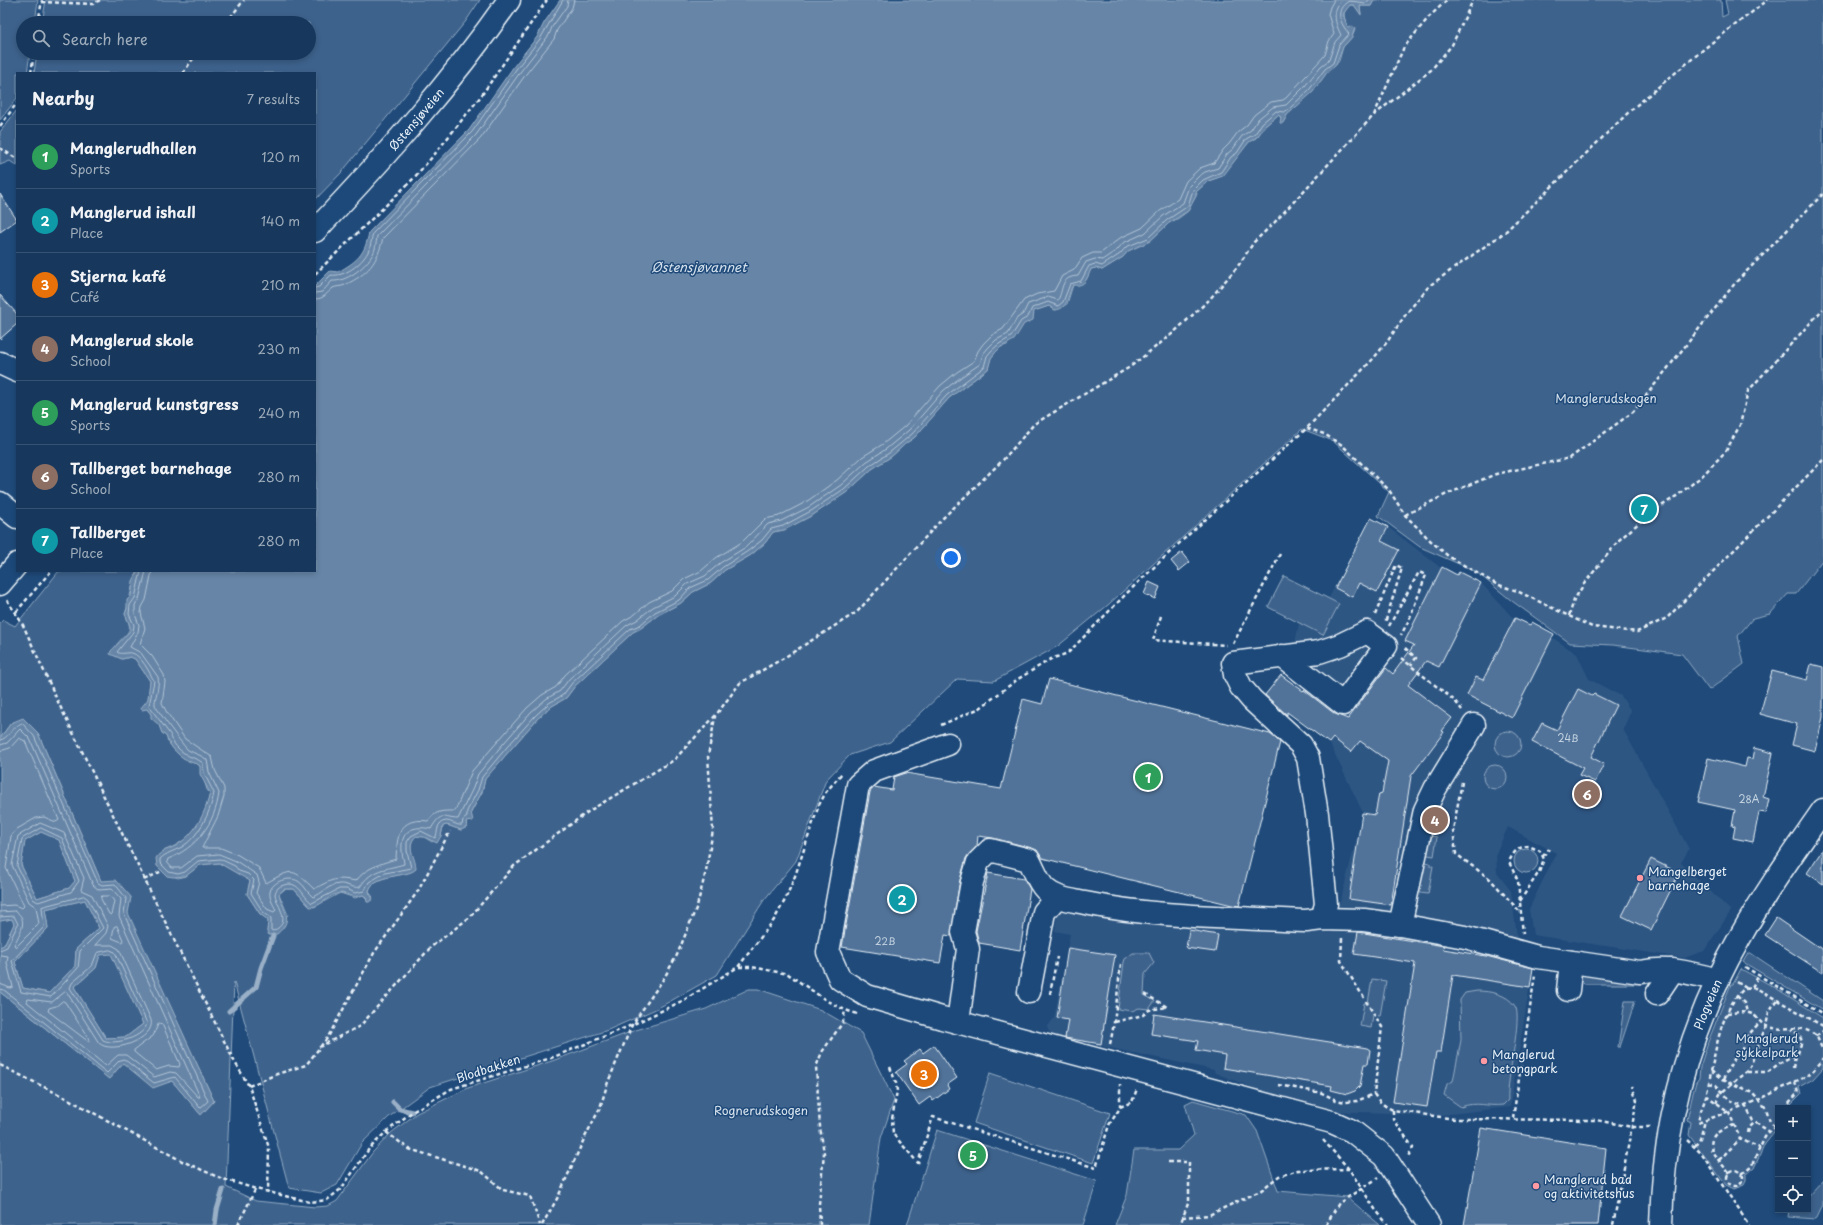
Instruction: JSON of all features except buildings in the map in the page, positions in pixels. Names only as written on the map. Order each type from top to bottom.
[{"type":"street","name":"Østensjøveien","points":[[316,230],[424,111],[459,68],[509,0]]},
{"type":"street","points":[[0,363],[16,371]]},
{"type":"street","points":[[0,503],[16,516]]},
{"type":"street","points":[[0,584],[16,565]]},
{"type":"street","points":[[1282,656],[1343,704],[1386,646],[1367,632],[1340,645],[1319,652],[1282,656],[1233,653],[1235,675],[1241,687],[1252,700],[1301,745],[1308,758],[1317,814],[1326,904],[1332,919]]},
{"type":"street","points":[[1400,925],[1425,810],[1435,789],[1474,725]]},
{"type":"street","points":[[948,744],[874,771],[858,785],[828,952],[840,979],[867,996],[958,1022],[1124,1063],[1332,1122],[1352,1131],[1384,1156],[1429,1225]]},
{"type":"street","name":"Plogveien","points":[[1661,1225],[1667,1150],[1673,1110],[1702,1014],[1747,925],[1823,810]]},
{"type":"street","points":[[958,1022],[968,949],[963,932],[972,882],[978,862],[990,850],[1029,860],[1040,883],[1045,889],[1057,897],[1142,912],[1306,921],[1332,919],[1364,920],[1465,937],[1532,955],[1572,962],[1640,972],[1657,968],[1691,972],[1718,980]]},
{"type":"street","points":[[1029,992],[1044,912],[1057,897]]},
{"type":"street","points":[[1568,990],[1572,962]]},
{"type":"street","points":[[1657,994],[1673,970]]},
{"type":"path","points":[[39,16],[42,1],[93,4],[100,0]]},
{"type":"path","points":[[231,16],[244,0]]},
{"type":"path","points":[[316,273],[412,180],[434,155],[480,96],[547,0]]},
{"type":"path","points":[[1374,115],[1404,47],[1429,17],[1447,0]]},
{"type":"path","points":[[319,1047],[360,1026],[431,946],[470,917],[514,866],[589,811],[674,760],[716,715],[740,682],[782,659],[857,612],[943,518],[1003,460],[1034,424],[1130,367],[1172,334],[1209,300],[1238,266],[1254,242],[1274,223],[1374,115],[1432,70],[1443,58],[1463,24],[1473,0]]},
{"type":"path","points":[[980,708],[1018,680],[1051,659],[1068,653],[1128,592],[1181,542],[1307,428],[1373,359],[1387,342],[1406,314],[1429,286],[1505,232],[1632,109],[1710,44],[1768,0]]},
{"type":"path","points":[[31,72],[33,60]]},
{"type":"path","points":[[184,72],[192,60]]},
{"type":"path","points":[[0,126],[16,105]]},
{"type":"path","points":[[0,148],[16,157]]},
{"type":"path","points":[[1405,515],[1447,494],[1496,474],[1570,458],[1633,412],[1736,282],[1823,194]]},
{"type":"path","points":[[1569,616],[1574,600],[1584,584],[1619,540],[1648,515],[1678,495],[1702,476],[1726,451],[1740,425],[1748,391],[1823,309]]},
{"type":"path","points":[[1307,428],[1324,434],[1342,445],[1389,490],[1405,515],[1448,556],[1496,584],[1517,591],[1592,627],[1637,632],[1667,618],[1823,460]]},
{"type":"path","points":[[1161,616],[1153,640],[1224,645],[1233,653],[1280,554]]},
{"type":"path","points":[[1367,632],[1396,565],[1402,568],[1384,625],[1388,628],[1419,572],[1426,575],[1410,620],[1397,641]]},
{"type":"path","points":[[50,572],[16,612],[144,880],[233,1059],[249,1086],[269,1148],[268,1192]]},
{"type":"path","points":[[1402,645],[1416,658],[1410,665],[1455,701],[1474,725]]},
{"type":"path","points":[[541,1225],[558,1197],[584,1139],[600,1108],[608,1082],[632,1026],[664,978],[677,955],[697,906],[706,870],[712,830],[708,756],[716,715]]},
{"type":"path","points":[[1463,778],[1453,830],[1456,854],[1490,879],[1521,913]]},
{"type":"path","points":[[249,1086],[277,1074],[306,1065],[332,1031],[374,953],[418,891],[450,831]]},
{"type":"path","points":[[1513,1118],[1532,955],[1521,913],[1518,881],[1509,862],[1512,854],[1524,846],[1535,848],[1543,856]]},
{"type":"path","points":[[1520,901],[1543,865],[1543,856],[1549,849]]},
{"type":"path","points":[[144,880],[162,871]]},
{"type":"path","points":[[1332,919],[1341,961],[1382,1027],[1374,1094],[1378,1102],[1393,1110],[1455,1119],[1513,1118],[1596,1120],[1632,1126],[1658,1127]]},
{"type":"path","points":[[890,1068],[896,1083],[897,1091],[892,1119],[894,1134],[918,1163],[933,1118],[1096,1168],[1109,1125],[1120,1108],[1132,1102],[1135,1095],[1124,1063],[1115,1022],[1114,1005],[1121,964]]},
{"type":"path","points":[[1743,966],[1823,1014]]},
{"type":"path","name":"Blodbakken","points":[[0,1065],[68,1099],[182,1161],[220,1178],[256,1189],[310,1202],[327,1200],[341,1189],[369,1149],[386,1132],[412,1112],[452,1089],[551,1058],[632,1026],[684,1000],[738,967],[752,967],[788,974],[827,1001],[845,1010],[843,1022],[822,1052],[816,1067],[820,1128],[824,1152],[819,1204],[820,1225]]},
{"type":"path","points":[[1752,987],[1759,975]]},
{"type":"path","points":[[1823,1026],[1777,998],[1752,987],[1744,989],[1737,996],[1727,1013],[1719,1036],[1709,1083],[1698,1121],[1706,1120],[1729,1112],[1795,1082],[1812,1072],[1823,1058]]},
{"type":"path","points":[[1115,1022],[1143,1015],[1149,1010],[1167,1007],[1145,994]]},
{"type":"path","points":[[1737,996],[1744,1004],[1747,1012]]},
{"type":"path","points":[[1716,1103],[1722,1092],[1747,1072],[1766,1026],[1769,1012],[1777,998]]},
{"type":"path","points":[[1727,1013],[1747,1012],[1753,1014],[1766,1026],[1790,1029],[1800,1027],[1816,1036],[1823,1049]]},
{"type":"path","points":[[1723,1080],[1732,1065],[1733,1058],[1742,1051],[1743,1041],[1760,1022]]},
{"type":"path","points":[[1747,1072],[1768,1072],[1781,1062],[1795,1056],[1800,1051],[1802,1042],[1799,1035],[1790,1029]]},
{"type":"path","points":[[1816,1036],[1823,1031]]},
{"type":"path","points":[[1793,1068],[1795,1056]]},
{"type":"path","points":[[1120,1108],[1119,1093],[1124,1063]]},
{"type":"path","points":[[1711,1071],[1723,1080],[1747,1090],[1767,1110],[1770,1122],[1775,1128],[1770,1132],[1760,1148],[1751,1167],[1742,1174]]},
{"type":"path","points":[[1787,1105],[1798,1093],[1795,1082]]},
{"type":"path","points":[[1709,1083],[1716,1085],[1730,1100],[1744,1105],[1754,1122],[1770,1132]]},
{"type":"path","points":[[1279,1085],[1322,1093],[1336,1100],[1346,1102],[1357,1101],[1374,1094]]},
{"type":"path","points":[[1613,1225],[1637,1100],[1632,1086]]},
{"type":"path","points":[[1706,1095],[1729,1112],[1740,1139],[1760,1148]]},
{"type":"path","points":[[1393,1110],[1393,1118],[1413,1148],[1404,1160]]},
{"type":"path","points":[[1695,1146],[1700,1139],[1706,1120]]},
{"type":"path","points":[[1748,1133],[1749,1128],[1754,1122]]},
{"type":"path","points":[[1730,1173],[1712,1150],[1713,1136],[1734,1125]]},
{"type":"path","points":[[386,1132],[409,1149],[481,1171],[503,1190],[530,1196],[541,1225]]},
{"type":"path","points":[[1318,1137],[1349,1168],[1361,1188],[1388,1225]]},
{"type":"path","points":[[1719,1160],[1740,1139]]},
{"type":"path","points":[[1681,1140],[1688,1140],[1695,1146],[1749,1225]]},
{"type":"path","points":[[1168,1162],[1189,1162],[1189,1200],[1180,1225]]},
{"type":"path","points":[[1182,1217],[1209,1215],[1260,1191],[1279,1176],[1298,1170],[1349,1168]]},
{"type":"path","points":[[1736,1170],[1742,1174],[1742,1181],[1739,1185],[1734,1186],[1727,1180],[1730,1173],[1736,1170]]},
{"type":"path","points":[[1326,1225],[1339,1203],[1381,1176]]},
{"type":"path","points":[[238,1225],[256,1189]]},
{"type":"shaded area","points":[[1371,518],[1388,527],[1441,568],[1456,575],[1458,572],[1482,584],[1515,620],[1530,627],[1531,624],[1554,636],[1553,638],[1577,654],[1589,679],[1621,696],[1631,711],[1623,729],[1689,849],[1681,863],[1731,911],[1704,951],[1684,958],[1533,935],[1529,909],[1556,853],[1508,827],[1496,853],[1497,873],[1511,891],[1517,937],[1533,965],[1510,1107],[1425,1117],[1392,1113],[1326,1111],[1290,1102],[1215,1073],[1214,1070],[1054,1036],[1048,1030],[1048,1026],[1054,1018],[1070,934],[1055,931],[1057,915],[1062,910],[1074,908],[1331,933],[1363,813],[1330,744],[1289,713],[1285,717],[1262,700],[1281,674],[1295,643],[1299,623],[1268,607],[1284,576],[1329,598]]},
{"type":"green space","points":[[0,0],[38,0],[36,16],[16,16],[16,60],[29,60],[27,72],[16,72],[16,99],[0,120]]},
{"type":"green space","points":[[46,0],[480,0],[466,21],[341,173],[316,199],[316,72],[34,72],[36,60],[316,60],[316,16],[43,16]]},
{"type":"green space","name":"Manglerudskogen","points":[[1374,0],[1721,0],[1722,17],[1728,14],[1725,0],[1823,0],[1823,559],[1796,594],[1788,594],[1770,614],[1753,618],[1738,636],[1744,664],[1709,690],[1682,654],[1613,645],[1570,643],[1512,601],[1475,571],[1420,547],[1378,516],[1389,492],[1333,441],[1302,429],[1108,605],[1058,646],[994,681],[957,679],[890,742],[850,755],[826,780],[796,861],[764,900],[717,975],[658,1008],[608,1030],[430,1087],[389,1117],[362,1143],[337,1185],[321,1193],[289,1188],[234,982],[226,1187],[256,1201],[315,1207],[328,1206],[337,1201],[373,1152],[391,1133],[417,1113],[468,1088],[552,1061],[636,1030],[706,1009],[749,989],[758,989],[821,1010],[861,1033],[894,1100],[881,1138],[869,1225],[0,1225],[0,992],[109,1079],[123,1063],[153,1087],[172,1081],[201,1115],[214,1101],[127,913],[131,897],[101,881],[38,733],[11,723],[0,738],[0,623],[3,620],[15,626],[58,572],[138,572],[125,614],[128,620],[129,628],[127,634],[116,645],[115,656],[122,659],[131,657],[135,659],[150,681],[147,709],[176,752],[192,763],[200,766],[207,790],[210,793],[204,813],[195,829],[181,842],[163,851],[157,866],[163,872],[178,878],[186,876],[200,865],[219,863],[250,880],[247,894],[260,914],[268,920],[267,932],[288,915],[279,894],[285,889],[294,889],[308,905],[314,907],[340,893],[355,898],[363,895],[367,899],[373,897],[369,892],[371,886],[376,882],[411,872],[415,869],[411,852],[411,844],[416,836],[424,837],[432,842],[441,836],[443,826],[447,825],[461,830],[467,827],[466,822],[482,792],[485,779],[537,719],[552,706],[566,698],[575,686],[633,632],[658,615],[681,603],[693,592],[711,583],[725,570],[751,555],[765,543],[773,532],[784,530],[813,515],[847,492],[872,469],[892,456],[915,437],[949,398],[988,369],[991,358],[1001,347],[1007,345],[1034,311],[1049,306],[1055,310],[1067,304],[1073,285],[1086,280],[1091,269],[1096,268],[1102,270],[1123,257],[1128,251],[1150,241],[1169,223],[1188,211],[1197,194],[1196,192],[1208,181],[1217,178],[1227,169],[1249,142],[1256,138],[1265,126],[1278,115],[1284,121],[1287,115],[1312,92],[1328,71],[1339,61],[1343,47],[1352,37],[1355,30],[1351,26],[1347,27],[1345,20],[1344,12],[1349,5],[1354,5],[1361,14],[1360,6],[1371,6]]},
{"type":"green space","points":[[16,111],[16,165],[10,161],[0,165],[0,132]]},
{"type":"green space","points":[[1284,576],[1339,604],[1323,635],[1268,607]]},
{"type":"green space","points":[[1508,731],[1517,735],[1521,744],[1517,753],[1508,757],[1499,753],[1495,744],[1499,735]]},
{"type":"green space","points":[[1495,765],[1503,769],[1507,777],[1503,785],[1495,789],[1487,785],[1483,777],[1487,769]]},
{"type":"green space","points":[[41,832],[59,840],[75,881],[70,888],[37,898],[21,865],[25,841]]},
{"type":"green space","points":[[1425,835],[1437,837],[1434,856],[1422,854]]},
{"type":"green space","points":[[1526,849],[1535,852],[1538,861],[1535,870],[1526,873],[1517,870],[1514,861],[1517,852]]},
{"type":"green space","points":[[1421,861],[1430,863],[1430,866],[1433,866],[1428,894],[1420,893],[1420,890],[1416,889]]},
{"type":"green space","points":[[85,900],[99,928],[76,949],[75,966],[49,993],[23,988],[15,962],[48,928],[45,909]]},
{"type":"green space","points":[[12,919],[14,924],[4,945],[0,947],[0,921]]},
{"type":"green space","points":[[1749,952],[1823,1001],[1823,1010],[1743,962]]},
{"type":"green space","points":[[111,953],[143,1024],[126,1037],[106,1038],[74,987],[96,968],[100,955]]},
{"type":"green space","points":[[1133,953],[1149,953],[1154,963],[1145,974],[1144,995],[1155,1001],[1149,1009],[1139,1008],[1132,1011],[1118,1009],[1124,962],[1125,959]]},
{"type":"green space","name":"Manglerud sykkelpark","points":[[1741,969],[1774,987],[1823,1018],[1823,1068],[1813,1079],[1799,1087],[1801,1094],[1790,1105],[1775,1105],[1775,1132],[1765,1144],[1754,1168],[1746,1175],[1744,1185],[1734,1189],[1726,1185],[1689,1135],[1691,1122],[1687,1120],[1696,1082],[1699,1078],[1700,1067],[1708,1042],[1731,984],[1733,984]]},
{"type":"green space","points":[[1581,973],[1658,973],[1651,983],[1584,984],[1581,981]]},
{"type":"green space","points":[[1372,979],[1386,981],[1380,1016],[1373,1015],[1371,1028],[1360,1026],[1364,1003],[1368,1003]]},
{"type":"green space","name":"Manglerud betongpark","points":[[1477,991],[1503,996],[1512,1002],[1517,1012],[1516,1035],[1509,1078],[1508,1100],[1503,1105],[1471,1104],[1461,1107],[1444,1095],[1447,1084],[1453,1081],[1461,1040],[1460,1000],[1465,993]]},
{"type":"green space","points":[[1625,1001],[1635,1001],[1620,1047],[1618,1047]]},
{"type":"green space","points":[[990,1073],[1110,1113],[1093,1163],[974,1123]]},
{"type":"green space","points":[[1193,1100],[1246,1115],[1257,1131],[1278,1191],[1347,1197],[1380,1225],[1115,1225],[1127,1195],[1134,1150],[1178,1150],[1194,1135],[1185,1104]]},
{"type":"green space","points":[[937,1130],[1097,1181],[1083,1225],[907,1225]]},
{"type":"green space","points":[[1823,1180],[1823,1204],[1816,1219],[1788,1217],[1789,1213],[1811,1213],[1811,1193]]},
{"type":"water","name":"Østensjøvannet","points":[[560,0],[1374,0],[1371,6],[1360,6],[1361,15],[1354,5],[1350,5],[1343,14],[1348,28],[1353,26],[1355,28],[1352,37],[1343,47],[1336,65],[1328,71],[1313,92],[1287,115],[1283,123],[1280,123],[1281,117],[1278,115],[1265,126],[1258,136],[1249,142],[1223,176],[1208,181],[1196,192],[1196,196],[1188,211],[1169,223],[1150,241],[1128,251],[1123,257],[1102,270],[1096,268],[1091,269],[1085,282],[1080,285],[1073,285],[1067,301],[1060,309],[1055,310],[1049,306],[1034,311],[1033,320],[1024,324],[1014,340],[1001,347],[995,353],[991,358],[988,369],[949,398],[915,437],[892,456],[872,469],[847,492],[813,515],[784,530],[773,532],[765,543],[751,555],[725,570],[711,583],[693,592],[681,603],[658,615],[633,632],[575,686],[566,698],[552,706],[537,719],[485,779],[482,792],[471,812],[473,821],[466,822],[467,827],[461,830],[447,825],[443,826],[441,836],[437,843],[424,837],[416,836],[411,844],[411,848],[416,869],[406,874],[390,877],[376,882],[371,886],[369,892],[373,899],[369,902],[367,902],[366,897],[363,895],[351,896],[340,893],[332,895],[314,907],[310,907],[294,889],[284,889],[279,894],[287,919],[282,929],[277,934],[269,935],[267,932],[268,920],[260,914],[247,894],[250,881],[219,863],[200,865],[186,876],[173,877],[167,876],[157,866],[156,858],[158,855],[174,847],[194,829],[202,816],[210,793],[200,774],[200,766],[183,758],[170,744],[166,736],[162,733],[159,725],[151,718],[151,714],[147,709],[142,710],[141,708],[148,699],[150,681],[135,659],[130,657],[122,659],[110,654],[111,651],[130,631],[130,626],[125,614],[127,609],[127,600],[131,596],[133,581],[138,572],[316,572],[316,285],[330,271],[338,272],[355,261],[365,246],[369,232],[469,130],[514,66],[537,37],[544,23]]},
{"type":"water","points":[[23,718],[38,733],[101,881],[116,880],[131,897],[128,913],[214,1101],[201,1115],[172,1081],[153,1088],[123,1063],[109,1079],[0,992],[0,947],[4,945],[14,924],[12,919],[0,921],[0,738],[11,723]],"holes":[[[41,832],[59,840],[75,881],[69,888],[37,898],[21,865],[25,841]],[[85,900],[99,928],[76,949],[75,966],[49,993],[23,988],[15,962],[48,928],[45,909]],[[111,954],[143,1024],[126,1037],[106,1038],[74,987],[96,968],[100,955]]]},
{"type":"waterway","points":[[229,1011],[256,987],[261,968],[273,936]]},
{"type":"waterway","points":[[393,1102],[400,1109],[412,1112]]},
{"type":"waterway","points":[[215,1225],[217,1210],[223,1190]]},
{"type":"place","name":"Tallberget","points":[[1644,509]]},
{"type":"place","name":"Manglerudhallen","points":[[1148,777]]},
{"type":"place","name":"Tallberget barnehage","points":[[1587,794]]},
{"type":"place","name":"Manglerud skole","points":[[1435,820]]},
{"type":"place","name":"Mangelberget barnehage","points":[[1640,878]]},
{"type":"place","name":"Manglerud ishall","points":[[902,899]]},
{"type":"place","name":"Manglerud betongpark","points":[[1484,1061]]},
{"type":"place","name":"Stjerna kafé","points":[[924,1074]]},
{"type":"place","name":"Manglerud kunstgress","points":[[973,1155]]},
{"type":"place","name":"Manglerud bad og aktivitetshus","points":[[1536,1186]]},
{"type":"park label","name":"Rognerudskogen","points":[[761,1110]]}]
